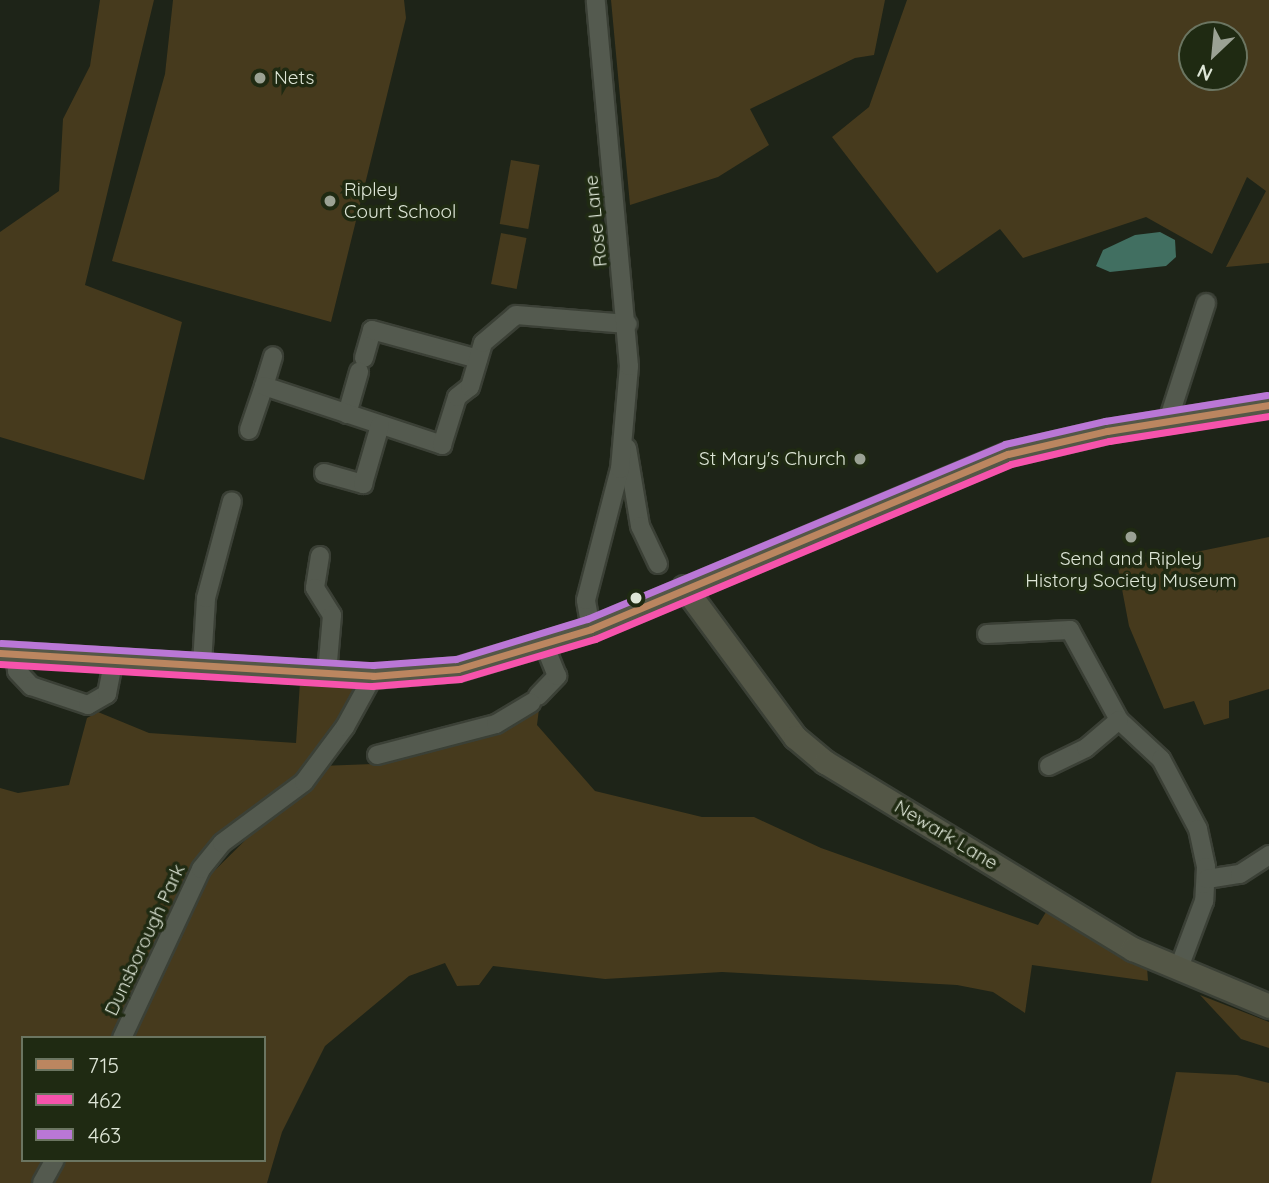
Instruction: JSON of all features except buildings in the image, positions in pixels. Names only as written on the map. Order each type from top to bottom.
[{"type":"main road","points":[[8,653],[373,676],[458,669],[545,646],[591,629],[684,587],[974,466],[1046,444],[1269,405]]},
{"type":"main road","name":"Newark Lane","points":[[684,587],[754,685],[815,755],[1133,949],[1269,1006]]},
{"type":"street","name":"Rose Lane","points":[[591,629],[587,591],[608,520],[625,438],[628,324],[596,0]]},
{"type":"street","points":[[1168,421],[1206,303]]},
{"type":"street","points":[[264,386],[442,445],[457,397],[470,387],[483,343],[516,315],[628,324]]},
{"type":"street","points":[[347,414],[372,330],[478,359]]},
{"type":"street","points":[[249,429],[273,356]]},
{"type":"street","points":[[324,473],[362,484],[380,425]]},
{"type":"street","name":"Rose Lane","points":[[625,438],[640,526],[658,564]]},
{"type":"street","points":[[202,664],[206,598],[232,501]]},
{"type":"street","points":[[608,520],[640,526]]},
{"type":"street","points":[[320,556],[315,588],[332,615],[327,673]]},
{"type":"street","points":[[987,634],[1070,630],[1119,720],[1161,759],[1198,829],[1207,879],[1179,968]]},
{"type":"street","points":[[377,755],[496,724],[535,700],[557,676],[545,646]]},
{"type":"street","points":[[8,653],[17,671],[31,686],[88,705],[107,694],[114,659]]},
{"type":"street","name":"Dunsborough Park","points":[[123,1036],[201,869],[222,843],[304,782],[345,727],[373,676]]},
{"type":"street","points":[[1049,766],[1086,748],[1119,720]]},
{"type":"street","points":[[1207,879],[1240,874],[1269,855]]},
{"type":"street","points":[[42,1183],[54,1162]]},
{"type":"shaded area","points":[[100,0],[154,0],[85,285],[182,322],[144,480],[0,437],[0,232],[59,191],[63,119],[90,66]]},
{"type":"shaded area","points":[[173,0],[404,0],[406,18],[331,322],[112,261],[165,74]]},
{"type":"shaded area","points":[[611,0],[885,0],[874,55],[855,58],[750,109],[769,145],[718,177],[630,205]]},
{"type":"shaded area","points":[[907,0],[1269,0],[1269,263],[1226,267],[1266,191],[1247,177],[1212,254],[1146,217],[1023,258],[1000,229],[937,273],[832,137],[869,107]]},
{"type":"shaded area","points":[[511,160],[540,165],[528,229],[500,224]]},
{"type":"shaded area","points":[[501,233],[527,238],[517,289],[491,284]]},
{"type":"shaded area","points":[[1269,537],[1269,689],[1229,701],[1229,718],[1204,725],[1194,701],[1164,709],[1129,626],[1118,568]]},
{"type":"shaded area","points":[[300,682],[352,686],[356,701],[307,769],[233,831],[115,1036],[21,1036],[21,1162],[47,1162],[36,1183],[0,1183],[0,788],[18,793],[69,785],[87,718],[98,712],[149,733],[296,743]]},
{"type":"shaded area","points":[[534,705],[539,709],[537,725],[595,791],[702,817],[754,817],[821,848],[1038,925],[1046,912],[1147,967],[1148,981],[1032,965],[1025,1013],[993,992],[957,985],[722,972],[605,979],[493,966],[479,985],[457,986],[445,963],[409,976],[325,1046],[282,1132],[267,1183],[45,1183],[56,1162],[266,1162],[266,1036],[125,1036],[200,885],[320,766],[373,764],[510,720]]},
{"type":"shaded area","points":[[1200,995],[1269,1022],[1269,1048],[1241,1039]]},
{"type":"shaded area","points":[[1176,1072],[1237,1075],[1269,1083],[1269,1183],[1151,1183]]},
{"type":"water","points":[[1160,232],[1175,240],[1176,257],[1166,266],[1110,272],[1096,266],[1103,250],[1135,235]]},
{"type":"transit line","name":"463","points":[[1,643],[373,665],[456,659],[587,619],[1005,444],[1105,421],[1267,395]]},
{"type":"transit line","name":"715","points":[[0,653],[373,676],[458,669],[591,629],[1008,454],[1107,431],[1269,405]]},
{"type":"transit line","name":"462","points":[[0,664],[372,686],[460,679],[595,639],[1011,464],[1109,441],[1269,416]]},
{"type":"place","name":"Nets","points":[[260,78]]},
{"type":"place","name":"Ripley Court School","points":[[330,201]]},
{"type":"place","name":"St Mary's Church","points":[[860,459]]},
{"type":"place","name":"Send and Ripley History Society Museum","points":[[1131,537]]}]
